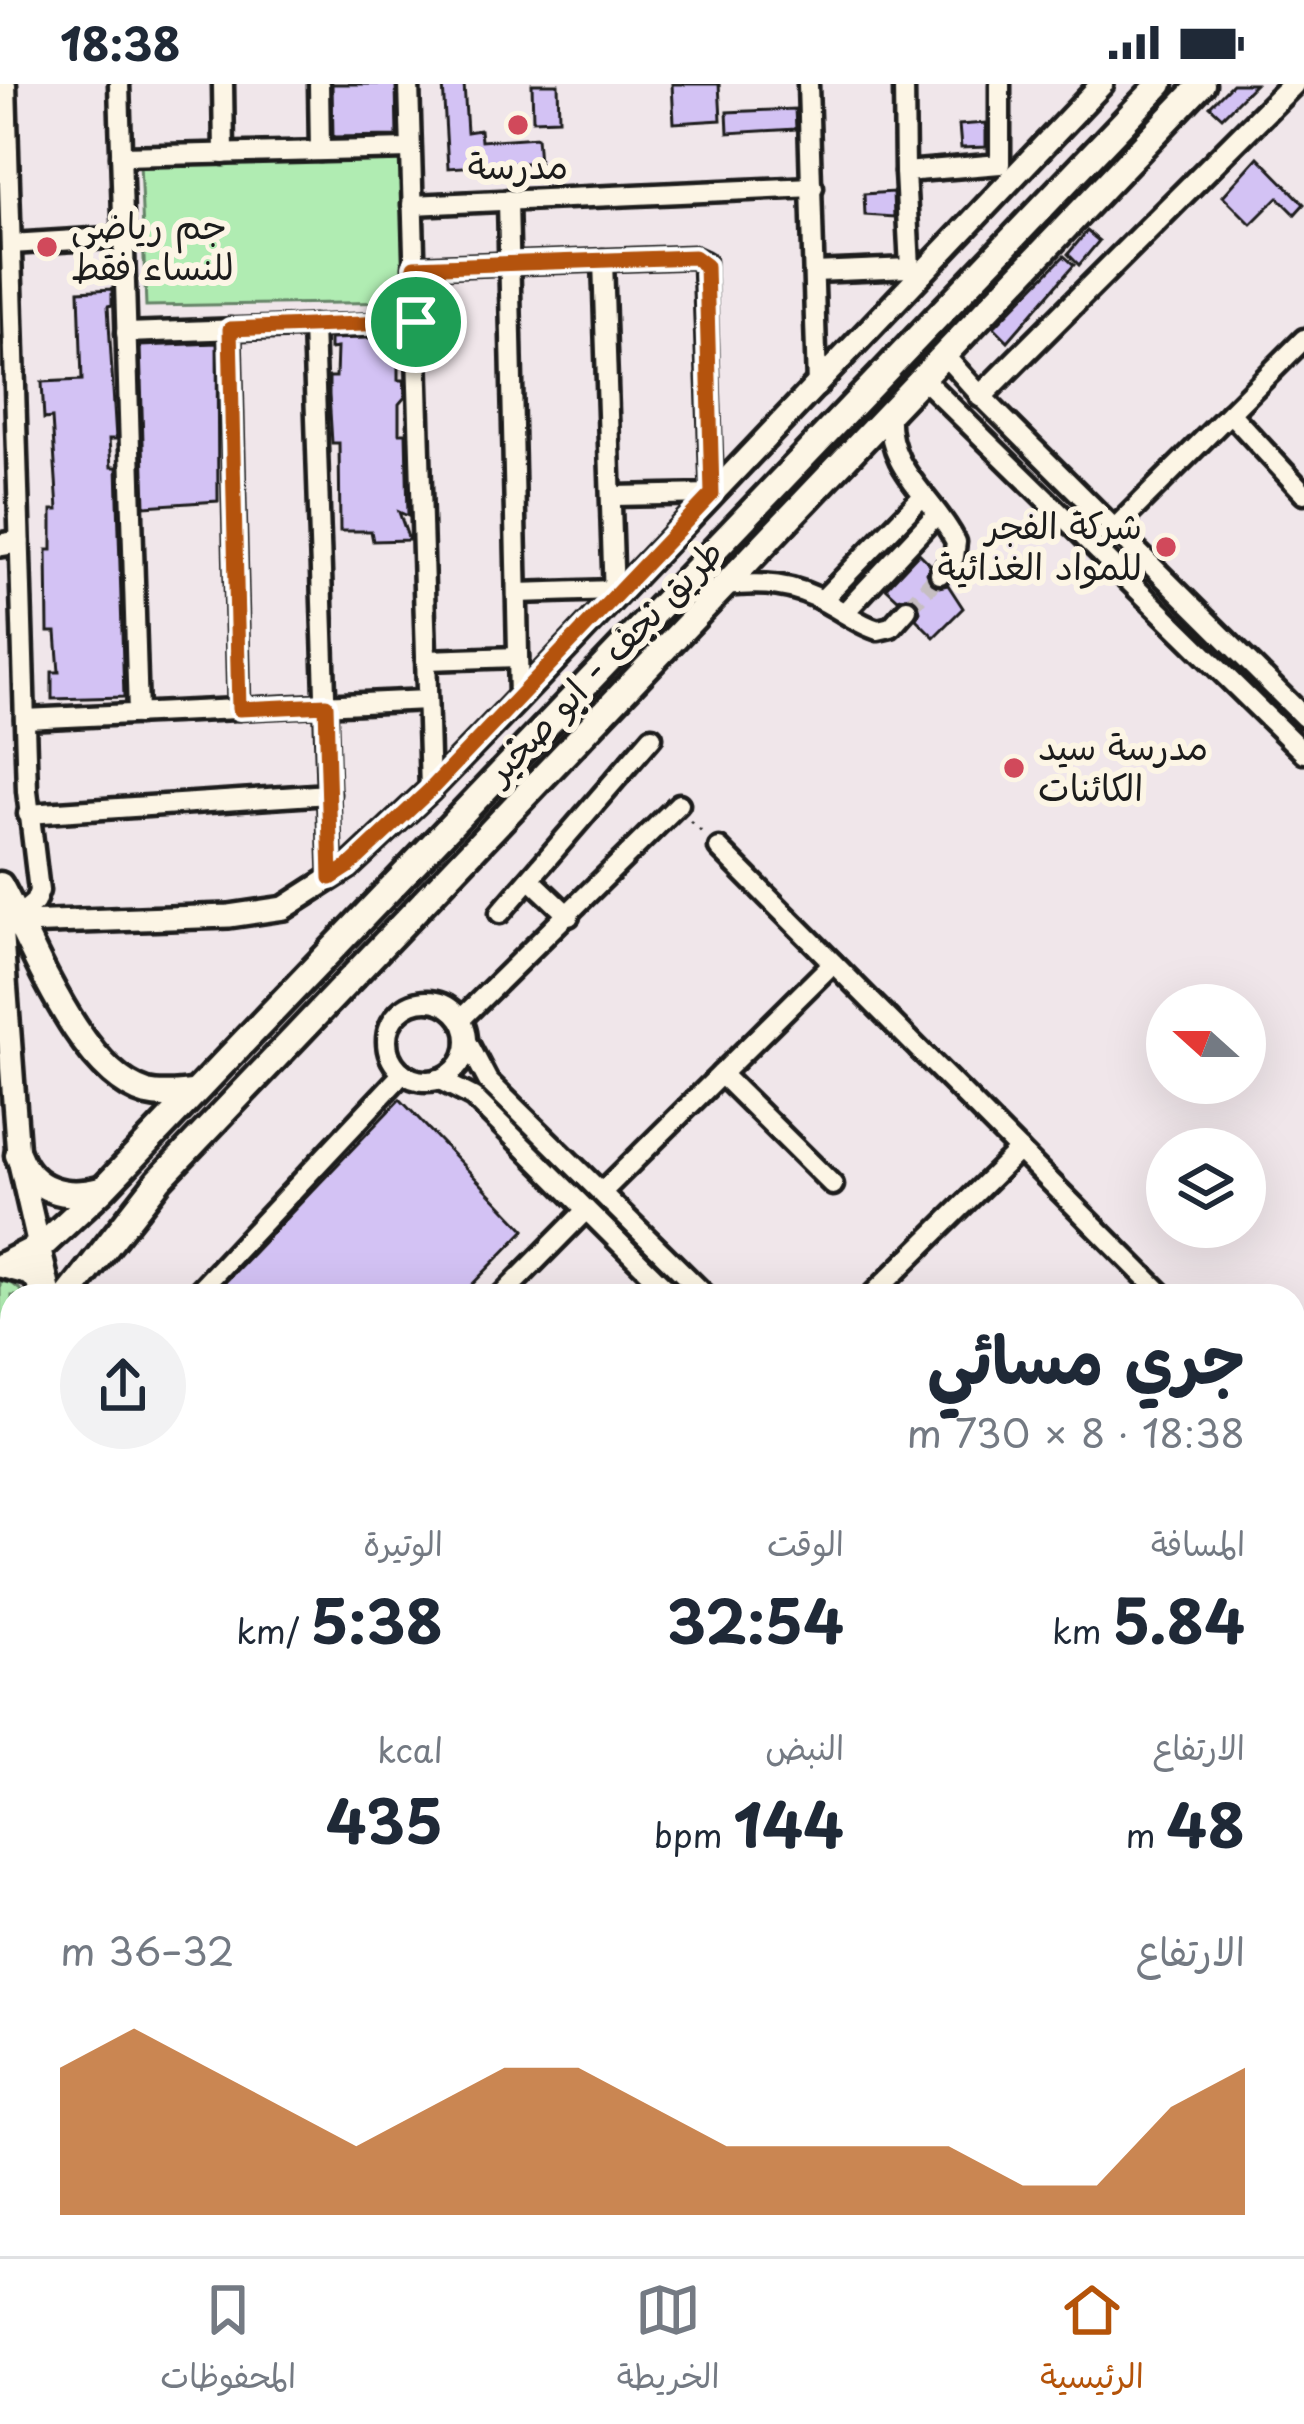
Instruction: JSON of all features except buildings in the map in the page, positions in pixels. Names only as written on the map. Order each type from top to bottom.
[{"type":"highway","name":"طريق نجف - ابو صخير","points":[[2,1265],[37,1248],[103,1190],[1160,84]]},
{"type":"highway","name":"طريق نجف - ابو صخير","points":[[77,1284],[159,1180],[1202,84]]},
{"type":"highway","points":[[0,884],[13,918],[97,1056],[120,1079],[156,1094],[193,1093]]},
{"type":"highway","points":[[18,1156],[24,1170],[48,1189],[73,1195],[103,1190]]},
{"type":"highway","points":[[2,1265],[32,1273],[41,1284]]},
{"type":"main road","points":[[48,1284],[18,1156],[13,918],[247,914],[284,908],[348,867],[430,790],[817,387],[1006,171],[1102,84]]},
{"type":"main road","points":[[981,396],[1293,84]]},
{"type":"street","points":[[6,84],[9,543],[38,897],[13,918]]},
{"type":"street","points":[[119,84],[138,713]]},
{"type":"street","points":[[223,84],[224,154]]},
{"type":"street","points":[[319,84],[320,151]]},
{"type":"street","points":[[409,84],[430,790]]},
{"type":"street","points":[[808,84],[817,387]]},
{"type":"street","points":[[814,272],[911,276],[904,84]]},
{"type":"street","points":[[905,172],[1006,171],[1000,84]]},
{"type":"street","points":[[121,157],[410,149]]},
{"type":"street","points":[[412,205],[813,187]]},
{"type":"street","points":[[508,200],[519,698]]},
{"type":"street","points":[[10,244],[124,238]]},
{"type":"street","points":[[414,267],[694,257],[704,262],[712,494],[614,496]]},
{"type":"street","points":[[517,593],[614,594],[603,260]]},
{"type":"street","points":[[126,333],[416,322]]},
{"type":"street","points":[[313,326],[331,878]]},
{"type":"street","points":[[230,329],[239,709]]},
{"type":"street","points":[[1114,528],[1304,339]]},
{"type":"street","points":[[944,355],[1304,716]]},
{"type":"street","points":[[922,378],[1304,754]]},
{"type":"street","points":[[890,412],[892,447],[907,478],[956,542],[954,557],[940,574]]},
{"type":"street","points":[[1230,413],[1304,493]]},
{"type":"street","points":[[822,600],[922,497]]},
{"type":"street","points":[[844,613],[936,514]]},
{"type":"street","points":[[724,586],[770,584],[822,600],[878,630],[891,627],[907,609]]},
{"type":"street","points":[[426,660],[518,657]]},
{"type":"street","points":[[25,718],[428,700]]},
{"type":"street","points":[[500,913],[652,737]]},
{"type":"street","points":[[28,814],[329,794]]},
{"type":"street","points":[[460,1019],[678,806]]},
{"type":"street","points":[[719,848],[1152,1284]]},
{"type":"street","points":[[530,879],[569,916]]},
{"type":"street","points":[[602,1192],[833,963]]},
{"type":"street","points":[[661,1284],[473,1096],[438,1079],[414,1079],[404,1073],[387,1048],[394,1018],[420,1001],[450,1008],[460,1019],[488,1081],[694,1284]]},
{"type":"street","points":[[438,1079],[459,1065],[467,1041]]},
{"type":"street","points":[[205,1284],[404,1073]]},
{"type":"street","points":[[721,1074],[832,1185]]},
{"type":"street","points":[[883,1284],[1018,1150]]},
{"type":"street","points":[[513,1284],[586,1210]]},
{"type":"path","points":[[678,806],[719,848]]},
{"type":"green space","points":[[401,152],[407,302],[146,306],[140,162]]},
{"type":"tunnel","points":[[907,609],[940,574]]},
{"type":"place","name":"مدرسة","points":[[518,125]]},
{"type":"place","name":"جم رياضي للنساء فقط","points":[[47,247]]},
{"type":"place","name":"شركة الفجر للمواد الغذائية","points":[[1166,547]]},
{"type":"place","name":"مدرسة سيد الكائنات","points":[[1014,768]]},
{"type":"route","points":[[701,259],[706,266],[712,494],[430,790],[331,878],[326,705],[239,709],[230,329],[416,322],[414,267],[701,259]]}]
